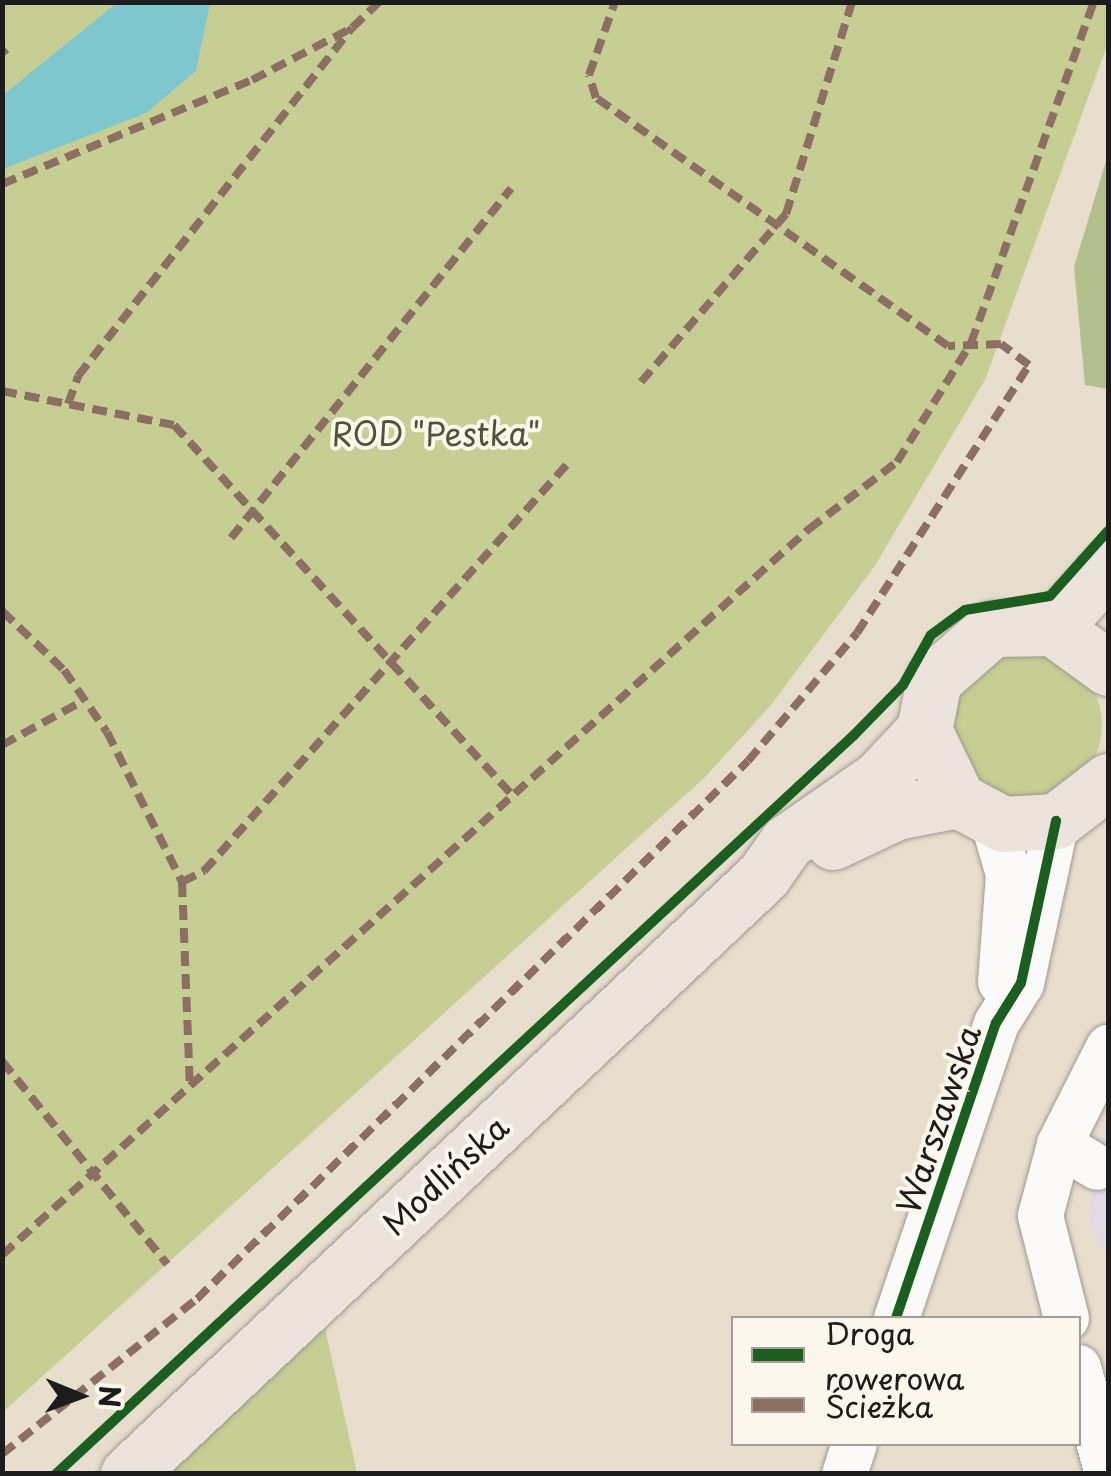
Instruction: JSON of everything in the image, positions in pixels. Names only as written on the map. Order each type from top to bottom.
[{"type":"main road","points":[[1052,628],[1108,568]]},
{"type":"main road","points":[[975,810],[929,756],[924,730],[934,680],[968,640],[1018,624],[1052,628],[1108,666]]},
{"type":"main road","name":"Modlińska","points":[[128,1474],[762,876],[787,842],[879,778],[924,730]]},
{"type":"main road","points":[[1056,821],[1108,782]]},
{"type":"main road","name":"Modlińska","points":[[762,876],[896,812],[975,810],[1056,821]]},
{"type":"street","name":"Warszawska","points":[[975,810],[1008,874],[996,1023]]},
{"type":"street","name":"Warszawska","points":[[897,1316],[996,1023],[1036,933],[1056,821]]},
{"type":"street","points":[[1065,1316],[1040,1215],[1058,1144],[1108,1047]]},
{"type":"street","points":[[1058,1144],[1097,1168]]},
{"type":"street","points":[[1081,1379],[1108,1474]]},
{"type":"street","points":[[844,1474],[853,1446]]},
{"type":"shaded area","points":[[1108,1107],[1108,1262],[1088,1216]]},
{"type":"green space","name":"ROD \"Pestka\"","points":[[2,3],[1108,3],[1108,43],[985,380],[874,567],[771,705],[704,778],[3,1412]]},
{"type":"green space","points":[[1108,154],[1108,389],[1085,385],[1074,267]]},
{"type":"green space","points":[[1027,650],[1056,656],[1080,672],[1096,696],[1102,725],[1096,754],[1080,778],[1056,794],[1027,800],[998,794],[974,778],[958,754],[952,725],[958,696],[974,672],[998,656]]},
{"type":"green space","points":[[325,1328],[357,1473],[163,1473]]},
{"type":"water","points":[[118,2],[210,3],[196,71],[146,113],[3,169],[3,95]]},
{"type":"marked path","points":[[2,184],[252,80],[352,28],[379,2]]},
{"type":"marked path","points":[[2,1454],[197,1299],[748,761],[857,633],[1029,365],[1001,344],[948,346],[596,98],[589,75],[615,2]]},
{"type":"marked path","points":[[641,382],[786,214],[852,2]]},
{"type":"marked path","points":[[2,1255],[809,529],[897,462],[971,343],[1094,2]]},
{"type":"marked path","points":[[68,404],[78,376],[352,28]]},
{"type":"marked path","points":[[2,53],[7,49]]},
{"type":"marked path","points":[[231,538],[511,188]]},
{"type":"marked path","points":[[2,391],[174,425],[515,798]]},
{"type":"marked path","points":[[182,882],[204,871],[569,462]]},
{"type":"marked path","points":[[2,611],[64,670],[107,732],[182,882],[190,1088]]},
{"type":"marked path","points":[[2,745],[83,701]]},
{"type":"marked path","points":[[2,1061],[167,1264]]},
{"type":"cycle path","points":[[56,1474],[854,735],[903,685],[931,635],[965,610],[1050,596],[1108,531]]},
{"type":"cycle path","points":[[897,1316],[996,1023],[1021,983],[1056,821]]}]
